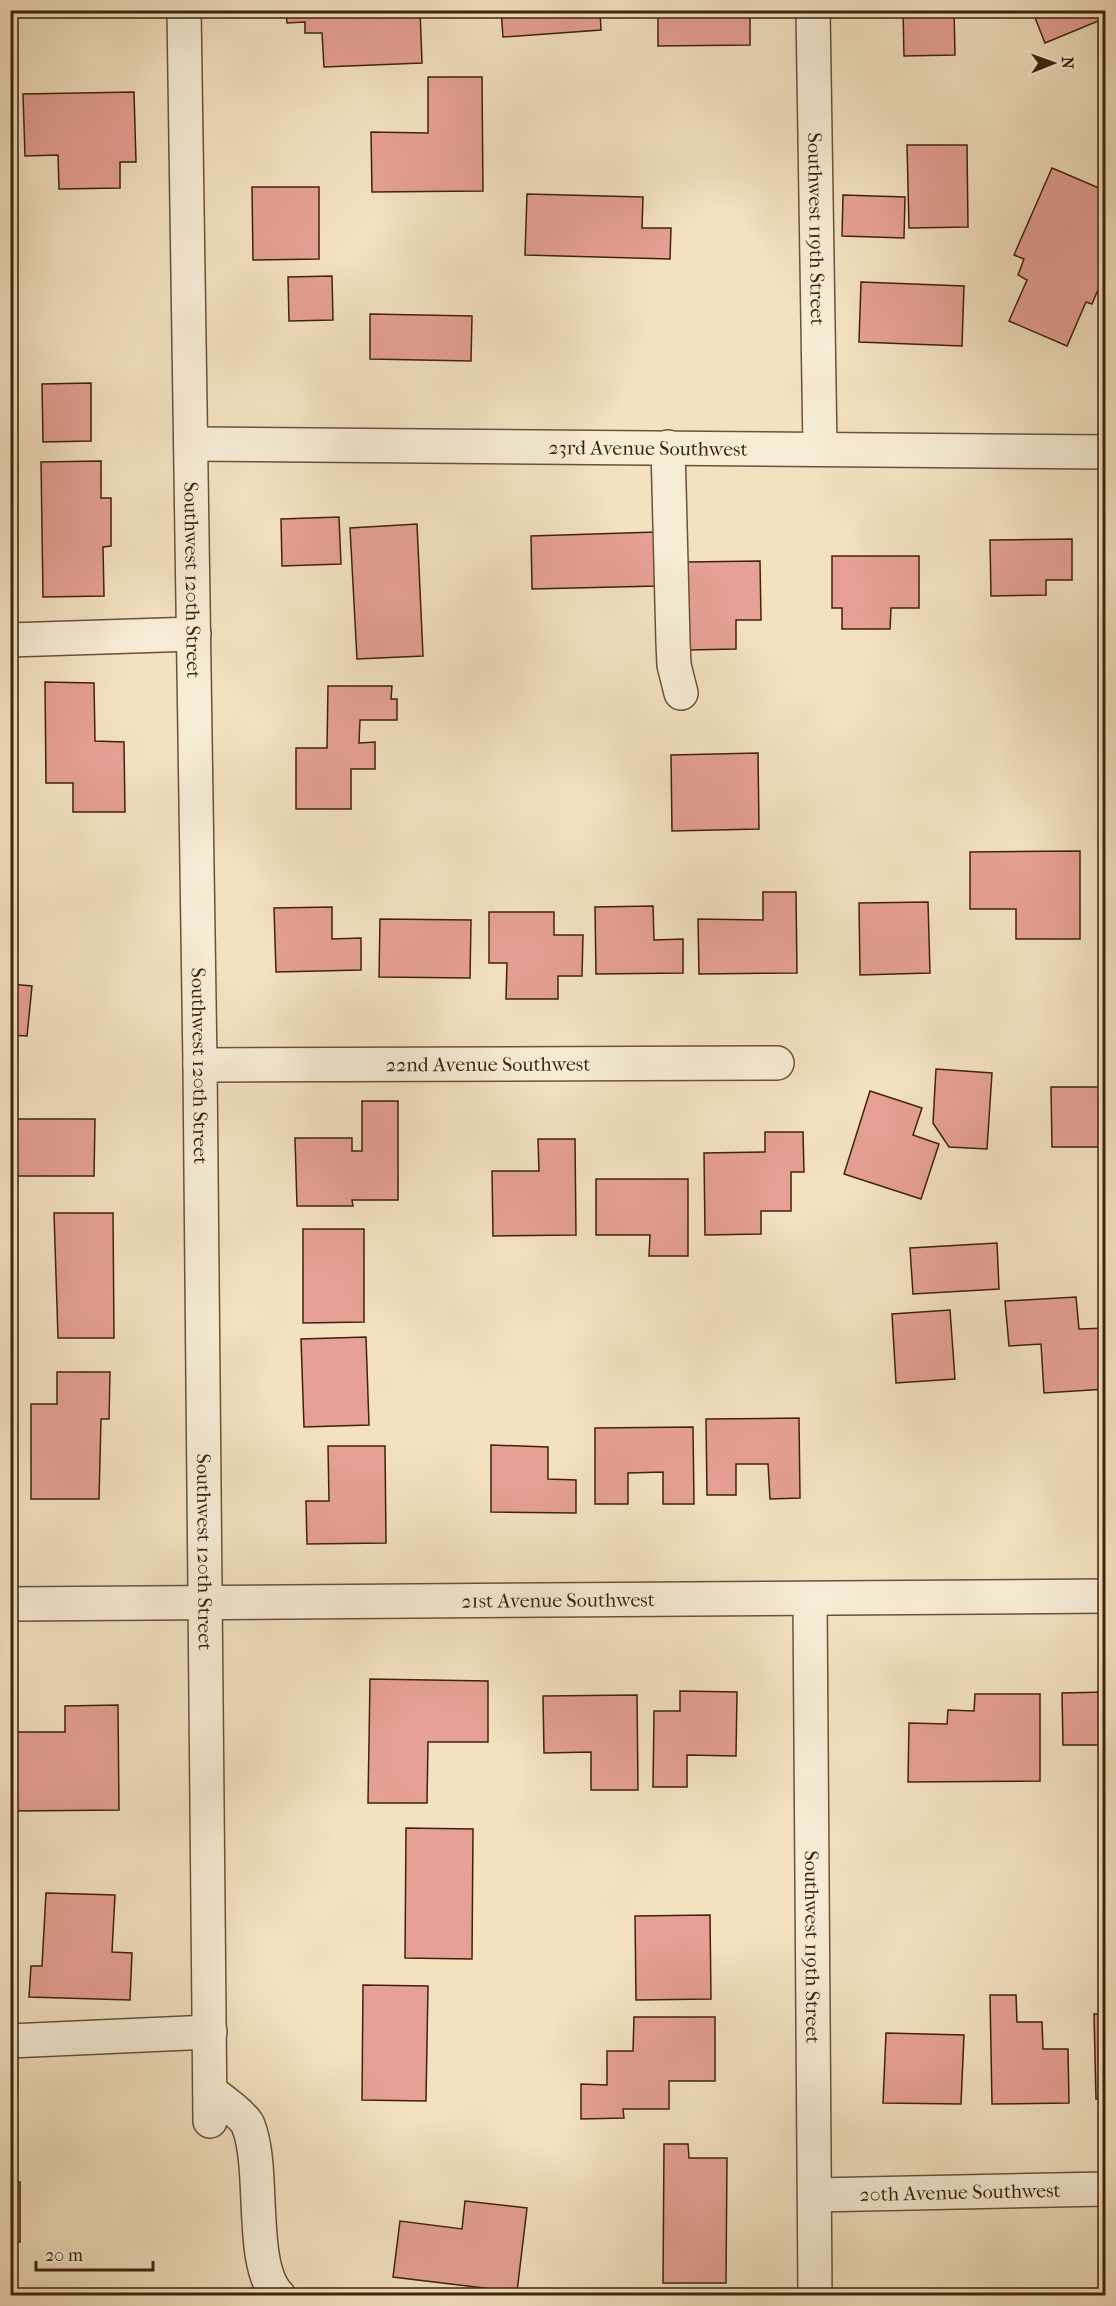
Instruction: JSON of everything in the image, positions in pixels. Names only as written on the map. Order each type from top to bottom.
[{"type":"street","name":"Southwest 120th Street","points":[[184,10],[200,1065],[210,2106],[248,2123],[259,2183],[262,2265],[279,2295]]},
{"type":"street","name":"Southwest 119th Street","points":[[813,10],[820,448]]},
{"type":"street","name":"23rd Avenue Southwest","points":[[192,444],[1106,452]]},
{"type":"street","points":[[668,447],[674,665],[681,693]]},
{"type":"street","points":[[10,640],[194,634]]},
{"type":"street","name":"22nd Avenue Southwest","points":[[200,1065],[777,1063]]},
{"type":"street","name":"21st Avenue Southwest","points":[[10,1604],[1106,1596]]},
{"type":"street","name":"Southwest 119th Street","points":[[810,1599],[815,2295]]},
{"type":"street","points":[[10,2041],[210,2032]]},
{"type":"street","name":"20th Avenue Southwest","points":[[816,2195],[1106,2189]]},
{"type":"building","points":[[286,10],[420,10],[422,63],[324,67],[322,33],[305,33],[305,22],[287,23]]},
{"type":"building","points":[[501,10],[600,10],[601,30],[503,37]]},
{"type":"building","points":[[658,10],[750,11],[750,45],[658,46]]},
{"type":"building","points":[[903,10],[954,10],[955,55],[904,56]]},
{"type":"building","points":[[1032,10],[1106,10],[1106,26],[1103,19],[1045,43]]},
{"type":"building","points":[[428,77],[482,77],[483,191],[372,192],[371,132],[428,133]]},
{"type":"building","points":[[134,92],[136,162],[120,162],[120,188],[59,189],[58,155],[25,156],[23,94]]},
{"type":"building","points":[[907,145],[967,145],[968,227],[909,228]]},
{"type":"building","points":[[1052,168],[1106,191],[1106,227],[1101,236],[1106,238],[1106,295],[1097,292],[1092,304],[1086,302],[1067,346],[1009,321],[1027,280],[1018,275],[1024,259],[1014,255]]},
{"type":"building","points":[[252,187],[319,187],[319,259],[253,260]]},
{"type":"building","points":[[527,194],[643,197],[642,228],[671,228],[670,259],[525,255]]},
{"type":"building","points":[[843,195],[905,197],[904,238],[842,236]]},
{"type":"building","points":[[332,276],[333,320],[289,321],[288,277]]},
{"type":"building","points":[[861,282],[964,286],[962,346],[859,342]]},
{"type":"building","points":[[10,306],[13,399],[10,399]]},
{"type":"building","points":[[370,314],[472,316],[471,361],[370,359]]},
{"type":"building","points":[[91,383],[91,441],[43,442],[42,384]]},
{"type":"building","points":[[101,461],[101,498],[111,498],[111,546],[103,547],[104,596],[43,597],[41,462]]},
{"type":"building","points":[[339,517],[341,564],[282,566],[281,519]]},
{"type":"building","points":[[417,524],[423,656],[357,659],[350,528]]},
{"type":"building","points":[[656,532],[657,586],[532,589],[531,536]]},
{"type":"building","points":[[1072,539],[1072,580],[1046,580],[1046,595],[991,596],[990,540]]},
{"type":"building","points":[[832,556],[919,556],[919,608],[891,608],[890,629],[842,629],[842,608],[832,608]]},
{"type":"building","points":[[760,561],[761,620],[736,620],[736,649],[687,650],[686,562]]},
{"type":"building","points":[[1103,646],[1106,646],[1106,688],[1103,688]]},
{"type":"building","points":[[45,682],[94,683],[95,741],[124,742],[125,812],[73,812],[73,783],[46,783]]},
{"type":"building","points":[[328,686],[392,686],[391,699],[397,699],[397,720],[360,720],[359,743],[375,742],[375,769],[351,769],[351,809],[296,809],[296,748],[327,748]]},
{"type":"building","points":[[758,753],[759,829],[672,831],[671,755]]},
{"type":"building","points":[[1080,851],[1080,939],[1016,939],[1016,909],[970,909],[970,852]]},
{"type":"building","points":[[1104,853],[1106,853],[1106,920],[1104,920]]},
{"type":"building","points":[[763,892],[796,892],[797,973],[699,974],[698,919],[763,920]]},
{"type":"building","points":[[928,902],[930,973],[860,975],[859,903]]},
{"type":"building","points":[[653,906],[654,940],[683,939],[683,973],[596,974],[595,907]]},
{"type":"building","points":[[332,907],[332,939],[361,938],[361,970],[276,972],[274,908]]},
{"type":"building","points":[[489,912],[554,912],[554,935],[583,935],[582,976],[558,976],[558,999],[506,999],[507,963],[489,963]]},
{"type":"building","points":[[380,919],[471,920],[470,978],[379,977]]},
{"type":"building","points":[[10,984],[32,986],[27,1036],[10,1035]]},
{"type":"building","points":[[936,1069],[992,1073],[987,1149],[949,1147],[933,1123]]},
{"type":"building","points":[[1051,1087],[1106,1087],[1106,1147],[1052,1147]]},
{"type":"building","points":[[870,1091],[922,1108],[913,1135],[939,1144],[921,1199],[844,1174]]},
{"type":"building","points":[[362,1101],[398,1101],[398,1200],[352,1200],[353,1206],[297,1206],[295,1138],[352,1138],[352,1151],[362,1151]]},
{"type":"building","points":[[10,1119],[95,1119],[94,1176],[10,1176]]},
{"type":"building","points":[[765,1132],[803,1132],[804,1172],[791,1172],[791,1211],[761,1211],[761,1234],[705,1235],[704,1153],[765,1152]]},
{"type":"building","points":[[538,1139],[575,1139],[576,1235],[493,1236],[492,1171],[539,1171]]},
{"type":"building","points":[[596,1179],[688,1179],[688,1256],[649,1256],[650,1235],[596,1235]]},
{"type":"building","points":[[54,1213],[113,1213],[114,1338],[58,1338]]},
{"type":"building","points":[[303,1229],[364,1229],[364,1322],[303,1323]]},
{"type":"building","points":[[997,1243],[999,1289],[913,1294],[910,1248]]},
{"type":"building","points":[[1076,1297],[1079,1329],[1106,1328],[1106,1389],[1044,1393],[1041,1344],[1009,1346],[1005,1301]]},
{"type":"building","points":[[950,1310],[955,1379],[896,1383],[892,1314]]},
{"type":"building","points":[[366,1337],[369,1425],[304,1427],[301,1339]]},
{"type":"building","points":[[57,1372],[110,1372],[109,1419],[101,1419],[99,1499],[31,1499],[31,1404],[57,1404]]},
{"type":"building","points":[[799,1418],[800,1498],[770,1499],[768,1464],[736,1464],[736,1495],[707,1495],[706,1419]]},
{"type":"building","points":[[693,1427],[694,1504],[663,1504],[663,1472],[628,1473],[628,1504],[595,1504],[595,1428]]},
{"type":"building","points":[[491,1445],[548,1447],[548,1479],[576,1480],[576,1513],[491,1512]]},
{"type":"building","points":[[328,1446],[385,1446],[386,1543],[307,1544],[306,1501],[329,1501]]},
{"type":"building","points":[[370,1679],[488,1681],[488,1742],[428,1742],[427,1803],[368,1803]]},
{"type":"building","points":[[680,1691],[737,1692],[736,1756],[687,1755],[687,1787],[653,1787],[654,1711],[680,1711]]},
{"type":"building","points":[[1106,1692],[1106,1745],[1063,1745],[1062,1693]]},
{"type":"building","points":[[975,1694],[1040,1694],[1040,1781],[908,1782],[909,1723],[947,1724],[948,1710],[974,1711]]},
{"type":"building","points":[[637,1695],[638,1790],[591,1790],[591,1752],[544,1753],[543,1696]]},
{"type":"building","points":[[118,1705],[119,1810],[12,1811],[12,1732],[65,1732],[65,1706]]},
{"type":"building","points":[[406,1828],[473,1829],[472,1959],[405,1958]]},
{"type":"building","points":[[46,1893],[115,1895],[112,1952],[132,1953],[130,2000],[29,1997],[31,1966],[42,1966]]},
{"type":"building","points":[[710,1915],[711,1999],[636,2000],[635,1916]]},
{"type":"building","points":[[363,1985],[428,1986],[426,2101],[362,2100]]},
{"type":"building","points":[[990,1995],[1016,1995],[1017,2022],[1042,2022],[1043,2049],[1068,2049],[1069,2103],[992,2104]]},
{"type":"building","points":[[1094,2014],[1106,2014],[1106,2099],[1096,2099]]},
{"type":"building","points":[[634,2017],[715,2017],[715,2081],[669,2081],[669,2109],[623,2109],[624,2118],[581,2119],[581,2084],[607,2085],[607,2051],[633,2051]]},
{"type":"building","points":[[886,2033],[964,2035],[961,2104],[883,2103]]},
{"type":"building","points":[[664,2144],[688,2144],[689,2158],[727,2158],[726,2283],[663,2283]]},
{"type":"building","points":[[10,2182],[20,2182],[20,2242],[10,2242]]},
{"type":"building","points":[[465,2201],[527,2208],[517,2292],[393,2277],[400,2221],[462,2229]]},
{"type":"building","points":[[1105,2292],[1105,2296],[1066,2296],[1066,2293]]}]
